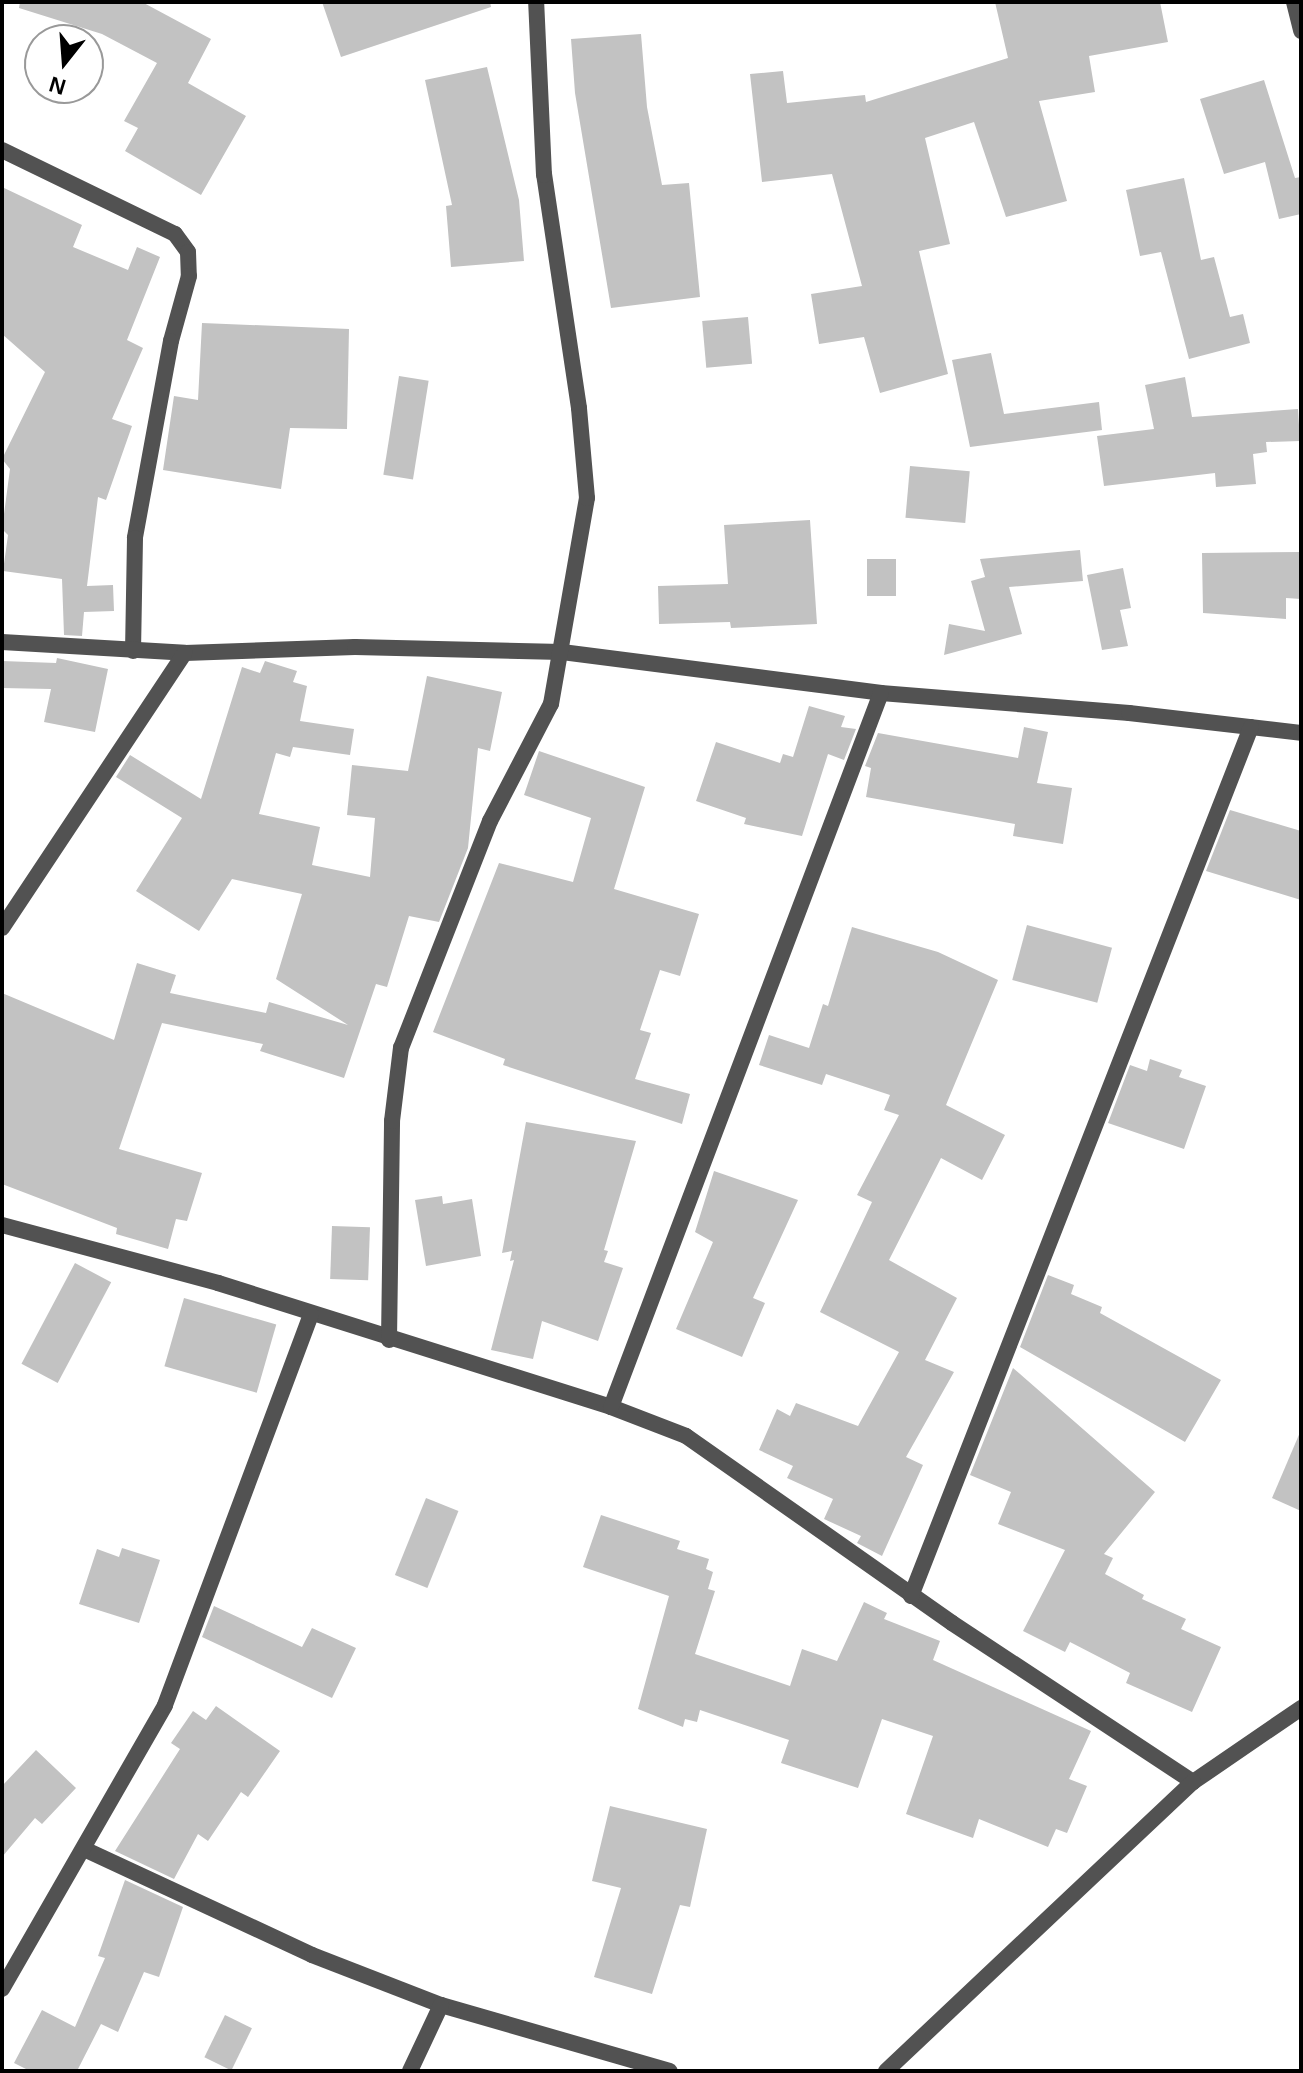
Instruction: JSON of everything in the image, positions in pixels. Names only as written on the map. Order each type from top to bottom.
[{"type":"street","points":[[389,1340],[392,1121],[401,1048],[490,821],[551,704],[587,498],[579,408],[544,175],[536,2]]},
{"type":"street","points":[[1294,2],[1301,31]]},
{"type":"street","points":[[2,150],[175,234],[188,252],[189,276],[171,341],[135,538],[133,651]]},
{"type":"street","points":[[2,642],[185,653],[355,647],[562,652],[881,693],[1301,733]]},
{"type":"street","points":[[2,928],[185,653]]},
{"type":"street","points":[[611,1407],[881,693]]},
{"type":"street","points":[[911,1596],[1251,727]]},
{"type":"street","points":[[2,1225],[311,1314],[611,1407],[686,1436],[911,1596],[1193,1782]]},
{"type":"street","points":[[2,1989],[165,1705],[311,1314]]},
{"type":"street","points":[[886,2071],[1193,1782],[1301,1708]]},
{"type":"street","points":[[84,1849],[312,1955],[441,2005],[670,2071]]},
{"type":"street","points":[[410,2071],[441,2005]]},
{"type":"building","points":[[20,2],[142,2],[211,39],[188,83],[246,116],[201,195],[125,151],[138,128],[124,121],[157,63],[104,35],[104,24],[70,24],[19,8]]},
{"type":"building","points":[[322,2],[490,2],[491,7],[341,57]]},
{"type":"building","points":[[995,2],[1160,2],[1168,42],[1089,56],[1095,92],[1039,101],[1067,201],[1006,217],[974,122],[925,138],[950,244],[919,251],[948,374],[880,393],[864,337],[819,344],[811,294],[862,286],[832,174],[762,182],[750,74],[783,71],[787,103],[865,95],[866,102],[1008,58]]},
{"type":"building","points":[[641,34],[647,107],[662,185],[689,183],[700,297],[611,308],[575,93],[571,39]]},
{"type":"building","points":[[487,67],[519,200],[524,261],[451,267],[446,206],[452,205],[425,80]]},
{"type":"building","points":[[1264,80],[1295,178],[1301,177],[1301,214],[1279,219],[1265,162],[1224,174],[1200,99]]},
{"type":"building","points":[[1184,178],[1201,260],[1214,257],[1230,317],[1243,314],[1250,343],[1189,359],[1161,252],[1140,256],[1126,190]]},
{"type":"building","points":[[2,187],[82,225],[73,247],[128,270],[137,247],[160,257],[127,340],[143,348],[112,419],[132,426],[106,500],[98,497],[87,586],[113,585],[114,611],[84,612],[82,636],[64,635],[62,579],[3,571],[8,535],[2,529],[10,469],[2,459],[45,372],[2,334]]},
{"type":"building","points":[[748,317],[752,364],[706,368],[702,321]]},
{"type":"building","points":[[202,323],[349,329],[347,429],[290,428],[281,489],[163,470],[174,396],[198,400]]},
{"type":"building","points":[[991,353],[1004,414],[1099,402],[1102,430],[970,447],[952,360]]},
{"type":"building","points":[[399,376],[429,381],[413,479],[383,475]]},
{"type":"building","points":[[1185,377],[1192,417],[1298,409],[1300,441],[1266,442],[1267,452],[1253,454],[1256,484],[1216,487],[1215,473],[1104,486],[1097,436],[1154,429],[1145,385]]},
{"type":"building","points":[[910,466],[970,471],[965,523],[905,518]]},
{"type":"building","points":[[810,520],[817,624],[731,628],[730,622],[659,624],[658,586],[728,584],[724,525]]},
{"type":"building","points":[[1080,550],[1083,581],[1009,587],[1022,634],[944,655],[949,624],[985,631],[971,581],[985,577],[980,559]]},
{"type":"building","points":[[1301,552],[1301,599],[1286,598],[1286,619],[1203,613],[1202,553]]},
{"type":"building","points":[[867,559],[896,559],[896,596],[867,596]]},
{"type":"building","points":[[1123,568],[1131,608],[1120,610],[1128,646],[1102,650],[1087,575]]},
{"type":"building","points":[[57,658],[108,669],[95,732],[44,722],[51,689],[2,688],[2,661],[56,663]]},
{"type":"building","points":[[265,661],[297,671],[293,682],[307,686],[300,721],[354,729],[350,755],[293,747],[290,757],[276,753],[259,814],[320,827],[312,865],[370,877],[375,818],[347,815],[352,765],[408,771],[427,676],[502,692],[490,751],[478,748],[468,848],[439,922],[409,916],[387,987],[376,984],[344,1078],[260,1051],[263,1044],[162,1023],[119,1149],[202,1173],[187,1221],[176,1219],[168,1249],[116,1234],[117,1228],[2,1184],[2,993],[114,1040],[137,963],[176,975],[170,993],[266,1013],[269,1002],[348,1025],[276,979],[302,894],[232,879],[199,931],[136,891],[182,818],[116,777],[130,755],[201,799],[242,667],[260,673]]},
{"type":"building","points":[[809,706],[845,716],[841,727],[856,729],[844,760],[828,754],[802,836],[744,824],[746,818],[696,801],[716,742],[780,763],[783,754],[793,757]]},
{"type":"building","points":[[1024,727],[1048,732],[1037,783],[1072,788],[1063,844],[1013,836],[1015,824],[866,797],[871,768],[865,766],[878,733],[1018,758]]},
{"type":"building","points":[[539,751],[645,787],[614,889],[699,914],[680,976],[660,970],[640,1030],[651,1033],[635,1079],[690,1094],[682,1124],[503,1065],[505,1059],[433,1032],[499,863],[573,882],[591,818],[524,795]]},
{"type":"building","points":[[1230,810],[1301,831],[1301,900],[1206,871]]},
{"type":"building","points":[[1027,925],[1112,948],[1097,1003],[1012,980]]},
{"type":"building","points":[[852,927],[938,952],[998,980],[946,1105],[1005,1135],[982,1180],[941,1158],[889,1260],[957,1298],[925,1360],[954,1372],[906,1457],[923,1465],[882,1556],[857,1543],[861,1536],[824,1519],[833,1499],[787,1478],[793,1466],[759,1450],[777,1409],[790,1416],[796,1403],[858,1426],[899,1352],[820,1312],[872,1202],[857,1195],[899,1115],[884,1110],[890,1095],[826,1074],[822,1085],[759,1065],[769,1035],[809,1048],[823,1004],[828,1006]]},
{"type":"building","points":[[1150,1059],[1182,1070],[1179,1077],[1206,1086],[1184,1149],[1108,1123],[1130,1065],[1147,1071]]},
{"type":"building","points":[[526,1122],[636,1141],[604,1250],[608,1251],[604,1262],[623,1268],[598,1341],[542,1321],[533,1359],[491,1350],[514,1260],[510,1261],[512,1251],[502,1253]]},
{"type":"building","points":[[714,1171],[798,1200],[753,1298],[765,1303],[742,1357],[676,1329],[713,1242],[695,1232]]},
{"type":"building","points":[[442,1196],[443,1204],[472,1199],[481,1256],[426,1266],[415,1200]]},
{"type":"building","points":[[332,1226],[370,1227],[368,1280],[330,1279]]},
{"type":"building","points":[[75,1263],[111,1282],[58,1383],[21,1364]]},
{"type":"building","points":[[1048,1275],[1074,1285],[1071,1294],[1102,1307],[1100,1313],[1221,1380],[1185,1442],[1020,1347]]},
{"type":"building","points":[[184,1298],[276,1324],[257,1393],[164,1366]]},
{"type":"building","points":[[1013,1368],[1155,1492],[1104,1554],[1113,1558],[1105,1574],[1144,1595],[1142,1599],[1186,1619],[1181,1629],[1221,1647],[1192,1712],[1126,1683],[1130,1673],[1070,1642],[1065,1652],[1023,1631],[1065,1550],[998,1524],[1011,1492],[970,1475]]},
{"type":"building","points":[[1301,1430],[1301,1511],[1272,1498]]},
{"type":"building","points":[[426,1498],[458,1511],[427,1588],[395,1575]]},
{"type":"building","points":[[601,1515],[680,1541],[677,1549],[709,1559],[706,1569],[713,1572],[708,1589],[715,1591],[695,1654],[790,1686],[802,1649],[837,1661],[864,1602],[887,1613],[884,1619],[940,1641],[933,1660],[1091,1731],[1069,1779],[1087,1786],[1067,1833],[1056,1829],[1048,1847],[979,1819],[973,1838],[906,1814],[933,1736],[882,1719],[858,1788],[781,1763],[789,1740],[700,1710],[697,1722],[685,1719],[683,1727],[638,1709],[669,1596],[583,1567]]},
{"type":"building","points":[[122,1548],[160,1560],[139,1623],[79,1604],[97,1549],[119,1557]]},
{"type":"building","points":[[214,1606],[302,1647],[312,1628],[356,1648],[332,1698],[202,1637]]},
{"type":"building","points":[[216,1706],[280,1751],[248,1797],[241,1792],[208,1841],[198,1834],[174,1879],[115,1851],[180,1749],[171,1743],[193,1711],[206,1720]]},
{"type":"building","points":[[36,1750],[76,1788],[42,1824],[35,1818],[2,1857],[2,1786]]},
{"type":"building","points":[[610,1806],[707,1829],[690,1907],[680,1905],[652,1994],[594,1977],[621,1888],[592,1881]]},
{"type":"building","points":[[125,1880],[183,1907],[159,1977],[144,1972],[118,2032],[101,2024],[77,2071],[30,2071],[14,2063],[42,2010],[75,2027],[105,1958],[98,1956]]},
{"type":"building","points":[[225,2015],[252,2028],[231,2070],[204,2057]]}]
